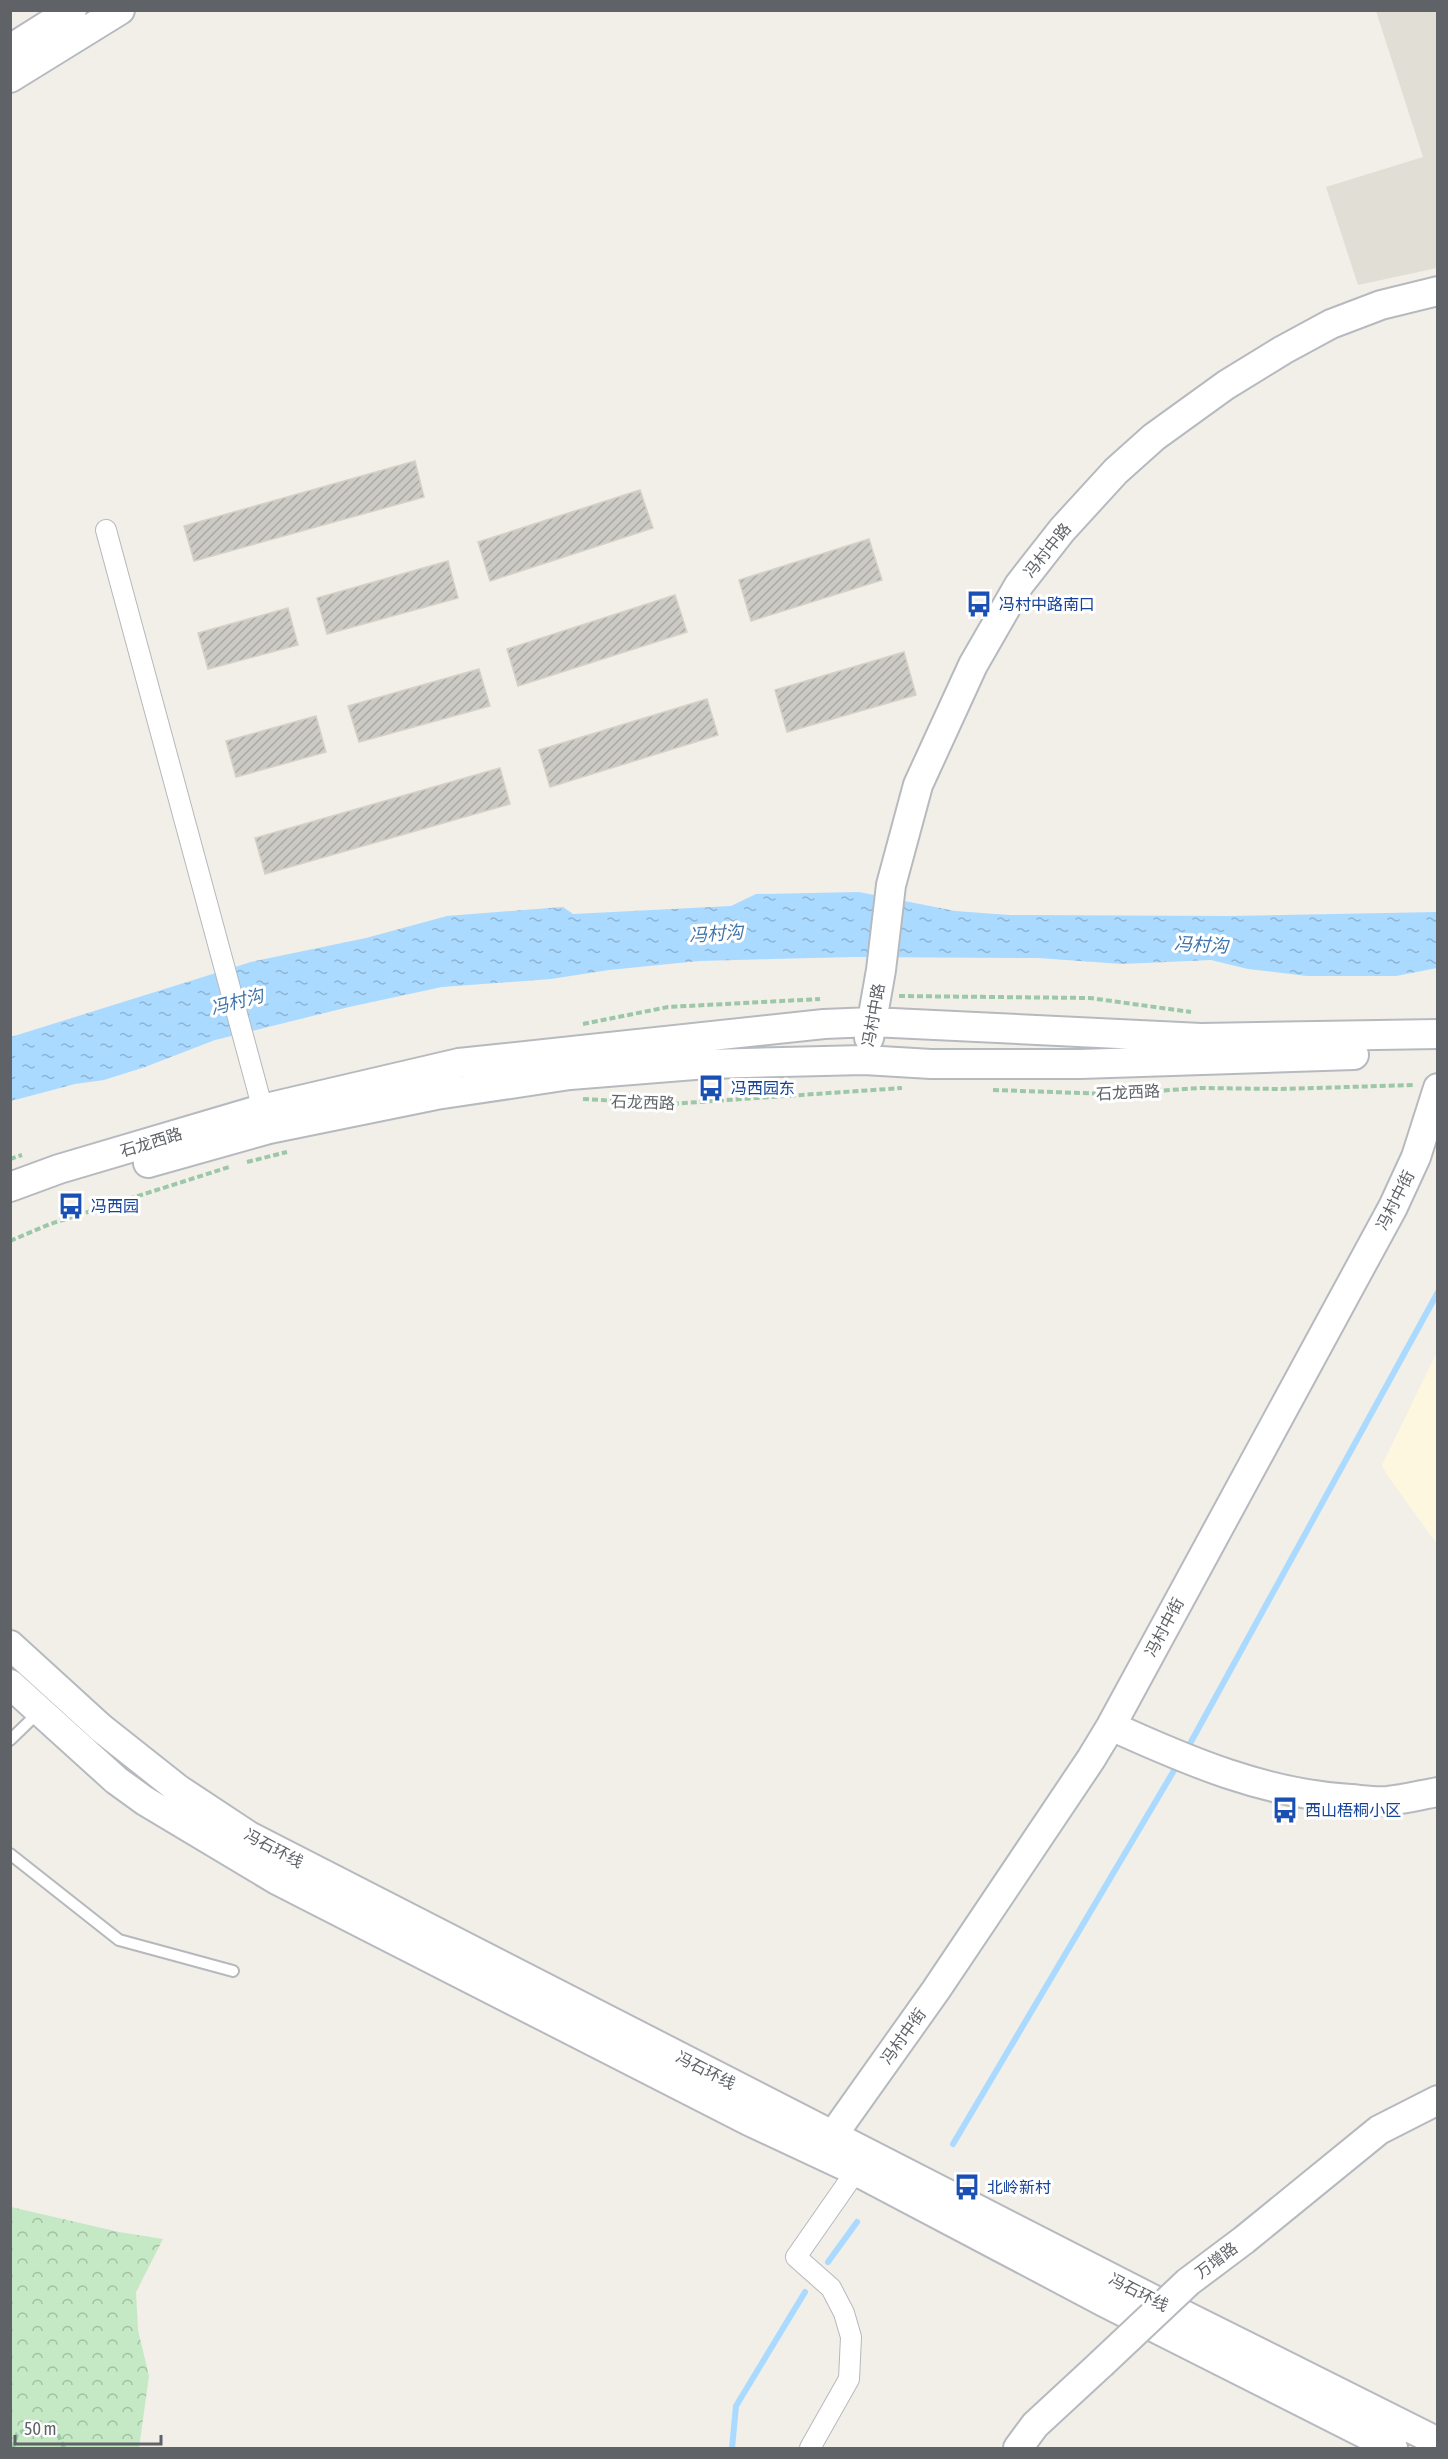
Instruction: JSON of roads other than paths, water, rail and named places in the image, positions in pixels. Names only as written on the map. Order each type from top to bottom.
[{"type":"main road","points":[[10,49],[72,10]]},
{"type":"main road","points":[[10,78],[120,10]]},
{"type":"main road","name":"冯村中路","points":[[864,1060],[881,970],[891,885],[918,785],[973,665],[1018,585],[1062,530],[1116,471],[1154,437],[1226,385],[1331,324],[1371,308],[1437,291]]},
{"type":"main road","name":"石龙西路","points":[[10,1186],[59,1169],[265,1119],[459,1063],[824,1024],[872,1022],[1201,1038],[1437,1034]]},
{"type":"main road","name":"石龙西路","points":[[10,1207],[265,1119],[570,1075],[707,1064],[864,1060],[931,1064],[1080,1064],[1437,1052]]},
{"type":"main road","name":"冯村中街","points":[[833,2135],[936,1990],[1091,1760],[1111,1726],[1393,1207],[1416,1156],[1426,1086]]},
{"type":"main road","name":"冯石环线","points":[[10,1645],[101,1728],[178,1789],[249,1836],[1177,2312],[1437,2442]]},
{"type":"main road","name":"冯石环线","points":[[10,1684],[116,1780],[146,1802],[277,1880],[707,2100],[856,2171],[1106,2303],[1393,2448]]},
{"type":"main road","points":[[1111,1726],[1204,1767],[1288,1792],[1386,1801],[1437,1792]]},
{"type":"main road","name":"万增路","points":[[1018,2448],[1035,2425],[1188,2282],[1244,2240],[1379,2130],[1437,2100]]},
{"type":"street","points":[[106,530],[265,1119]]},
{"type":"street","points":[[810,2448],[849,2379],[851,2337],[844,2313],[831,2288],[796,2257],[856,2171]]},
{"type":"lane","points":[[10,1740],[40,1712]]},
{"type":"lane","points":[[10,1854],[119,1940],[233,1971]]},
{"type":"water","name":"冯村沟","points":[[859,892],[955,911],[1009,915],[1229,916],[1437,912],[1437,968],[1396,976],[1307,976],[1248,969],[1211,960],[1122,964],[1038,958],[854,957],[699,961],[609,970],[551,979],[442,987],[215,1040],[104,1080],[75,1084],[11,1101],[11,1037],[251,962],[366,938],[447,916],[563,907],[573,914],[731,906],[756,894]]},
{"type":"waterway","points":[[1186,1751],[1438,1292]]},
{"type":"waterway","points":[[953,2144],[1179,1762]]},
{"type":"waterway","points":[[828,2262],[857,2222]]},
{"type":"waterway","points":[[732,2448],[736,2406],[805,2292]]},
{"type":"place","name":"冯村中路南口","points":[[979,604]]},
{"type":"place","name":"冯西园东","points":[[711,1088]]},
{"type":"place","name":"冯西园","points":[[71,1206]]},
{"type":"place","name":"西山梧桐小区","points":[[1285,1810]]},
{"type":"place","name":"北岭新村","points":[[967,2187]]}]
